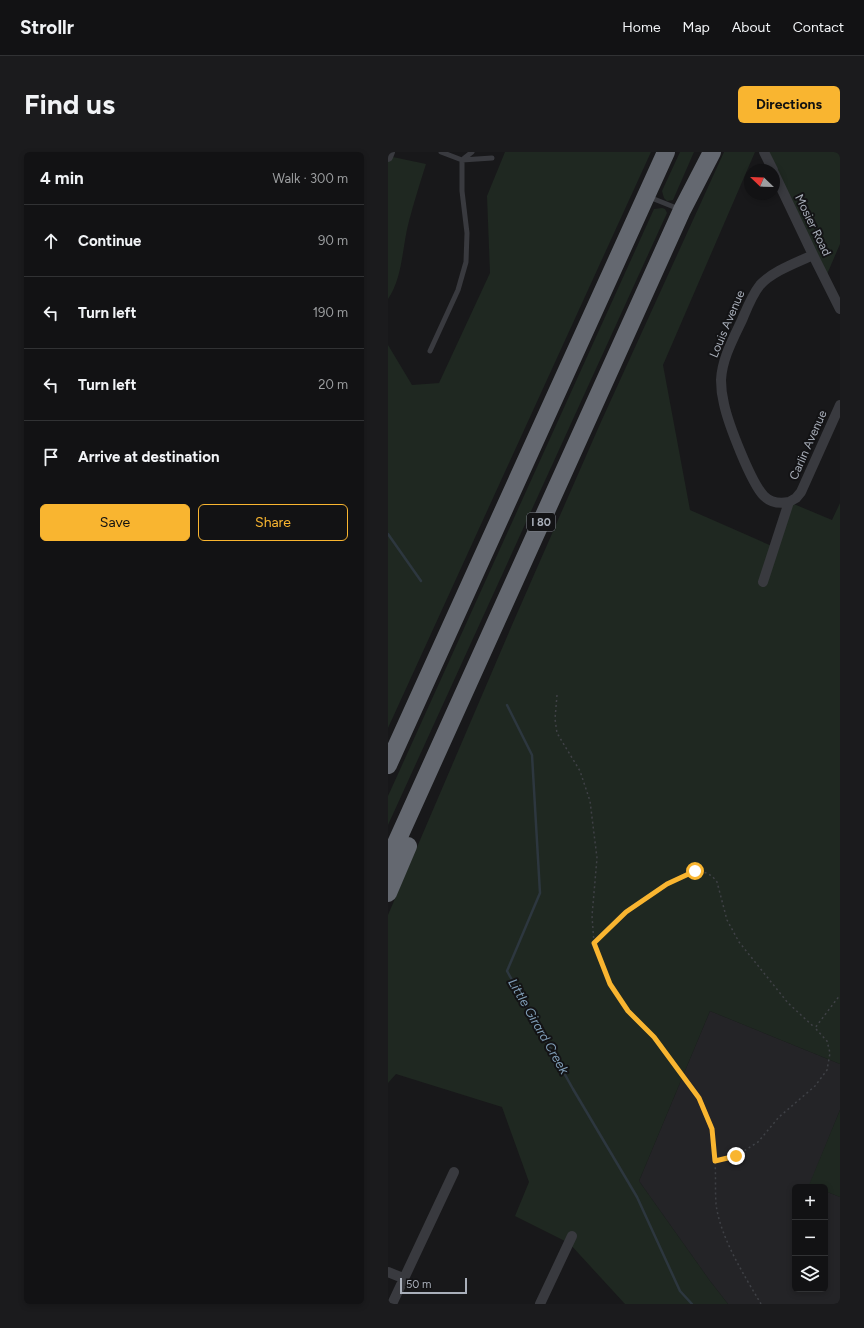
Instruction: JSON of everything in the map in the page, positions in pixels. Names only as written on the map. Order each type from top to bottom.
[{"type":"highway","points":[[388,764],[666,152]]},
{"type":"highway","points":[[696,184],[706,152]]},
{"type":"highway","name":"I 80","points":[[388,861],[682,210],[712,152]]},
{"type":"highway","points":[[388,893],[427,801],[434,759]]},
{"type":"street","points":[[388,158],[390,152]]},
{"type":"street","points":[[764,152],[769,164]]},
{"type":"street","name":"Mosier Road","points":[[780,186],[840,309]]},
{"type":"street","name":"Louis Avenue","points":[[789,502],[776,503],[770,500],[760,490],[747,466],[727,416],[723,403],[721,380],[724,361],[730,346],[753,295],[760,285],[778,273],[813,255]]},
{"type":"street","name":"Carlin Avenue","points":[[763,582],[789,502],[796,498],[801,492],[840,405]]},
{"type":"street","points":[[392,1304],[454,1172]]},
{"type":"street","points":[[540,1304],[572,1236]]},
{"type":"street","points":[[388,1272],[403,1278]]},
{"type":"lane","points":[[440,152],[462,160],[492,158]]},
{"type":"lane","points":[[462,160],[472,152]]},
{"type":"lane","points":[[430,351],[458,290],[466,262],[467,233],[462,191],[462,160]]},
{"type":"lane","points":[[646,196],[682,210]]},
{"type":"path","points":[[557,695],[555,719],[557,733],[580,771],[590,802],[597,858],[592,916],[594,943],[610,984],[628,1011],[654,1037],[699,1098],[712,1129],[715,1161],[716,1205],[725,1236],[744,1276],[761,1304]]},
{"type":"path","points":[[594,943],[626,912],[667,884],[695,871],[702,871],[712,876],[717,882],[727,920],[739,942],[788,1003],[827,1041],[830,1053],[827,1070],[815,1086],[779,1117],[758,1142],[736,1156],[715,1161]]},
{"type":"path","points":[[815,1028],[840,995]]},
{"type":"shaded area","points":[[505,152],[651,152],[388,728],[388,345],[412,385],[439,383],[490,273],[487,196]]},
{"type":"shaded area","points":[[680,152],[694,152],[673,200],[667,201],[664,198],[662,191]]},
{"type":"shaded area","points":[[724,152],[755,152],[750,164],[744,164],[744,177],[663,365],[690,510],[774,547],[789,502],[832,520],[840,503],[840,1064],[710,1011],[639,1181],[728,1304],[625,1304],[569,1243],[515,1216],[529,1182],[502,1107],[396,1074],[388,1083],[388,915],[600,424]]},
{"type":"shaded area","points":[[764,152],[840,152],[840,244],[825,279],[780,185],[780,164],[770,164]]},
{"type":"shaded area","points":[[388,156],[426,164],[409,221],[397,281],[388,299]]},
{"type":"shaded area","points":[[654,209],[665,209],[667,213],[388,825],[388,796]]},
{"type":"shaded area","points":[[710,1011],[840,1064],[840,1110],[810,1184],[792,1184],[792,1292],[828,1292],[828,1192],[840,1197],[840,1304],[728,1304],[639,1181]]},
{"type":"shaded area","points":[[840,1110],[840,1197],[828,1192],[828,1184],[809,1184]]},
{"type":"waterway","name":"Little Girard Creek","points":[[388,534],[421,581]]},
{"type":"waterway","name":"Little Girard Creek","points":[[507,705],[532,755],[540,893],[507,971],[573,1089],[637,1197],[680,1291],[692,1304]]},
{"type":"route","points":[[695,871],[667,884],[626,912],[594,943],[610,984],[628,1011],[654,1037],[699,1098],[712,1129],[715,1161],[736,1156]]}]
